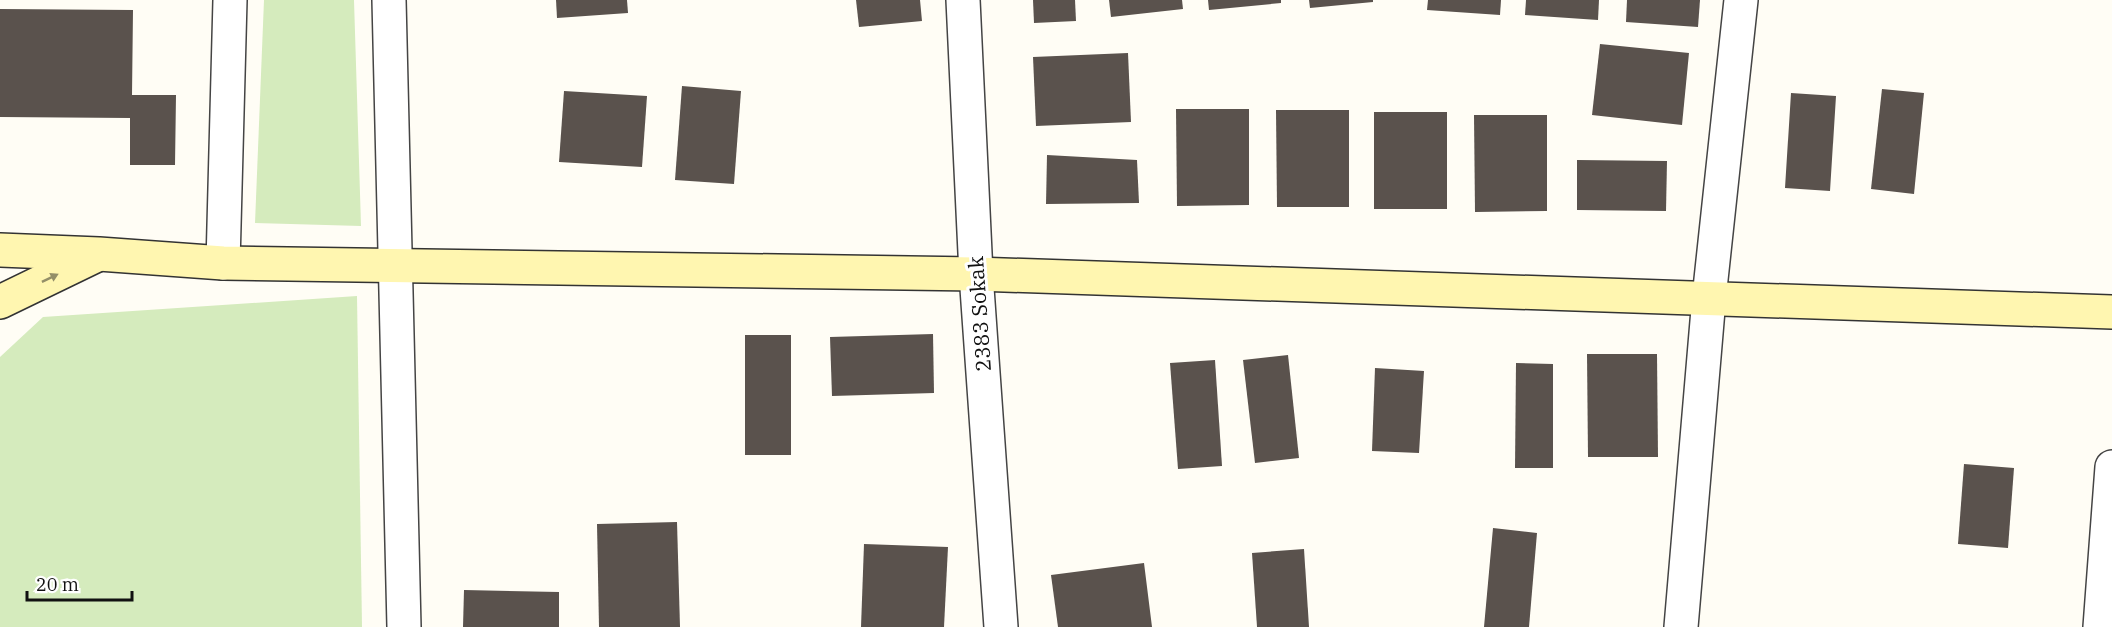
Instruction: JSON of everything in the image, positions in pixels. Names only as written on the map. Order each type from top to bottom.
[{"type":"street","points":[[223,263],[230,0]]},
{"type":"street","points":[[389,0],[404,627]]},
{"type":"street","name":"2383 Sokak","points":[[963,0],[976,274],[1001,627]]},
{"type":"street","points":[[1681,627],[1709,298],[1741,0]]},
{"type":"street","points":[[0,250],[223,263],[976,274],[2112,312]]},
{"type":"street","points":[[0,302],[99,254]]},
{"type":"street","points":[[2100,627],[2112,467]]},
{"type":"green space","points":[[264,0],[354,0],[361,226],[255,223]]},
{"type":"green space","points":[[357,296],[362,627],[0,627],[0,357],[43,317]]},
{"type":"building","points":[[556,0],[627,0],[628,13],[557,18]]},
{"type":"building","points":[[856,0],[920,0],[922,21],[859,27]]},
{"type":"building","points":[[1033,0],[1075,0],[1076,21],[1034,23]]},
{"type":"building","points":[[1109,0],[1182,0],[1183,9],[1111,17]]},
{"type":"building","points":[[1208,0],[1281,0],[1281,3],[1209,10]]},
{"type":"building","points":[[1309,0],[1373,0],[1373,2],[1310,8]]},
{"type":"building","points":[[1428,0],[1501,0],[1500,15],[1427,10]]},
{"type":"building","points":[[1526,0],[1599,0],[1598,20],[1525,15]]},
{"type":"building","points":[[1627,0],[1700,0],[1698,27],[1626,22]]},
{"type":"building","points":[[0,9],[133,10],[132,95],[176,95],[175,165],[130,165],[130,118],[0,117]]},
{"type":"building","points":[[1600,44],[1689,53],[1682,125],[1592,115]]},
{"type":"building","points":[[1128,53],[1131,122],[1036,126],[1033,57]]},
{"type":"building","points":[[682,86],[741,91],[734,184],[675,180]]},
{"type":"building","points":[[1882,89],[1924,93],[1914,194],[1871,189]]},
{"type":"building","points":[[564,91],[647,96],[642,167],[559,162]]},
{"type":"building","points":[[1791,93],[1836,96],[1830,191],[1785,188]]},
{"type":"building","points":[[1176,109],[1249,109],[1249,205],[1177,206]]},
{"type":"building","points":[[1276,110],[1349,110],[1349,207],[1277,207]]},
{"type":"building","points":[[1374,112],[1447,112],[1447,209],[1374,209]]},
{"type":"building","points":[[1474,115],[1547,115],[1547,211],[1475,212]]},
{"type":"building","points":[[1047,155],[1137,160],[1139,203],[1046,204]]},
{"type":"building","points":[[1577,160],[1667,161],[1666,211],[1577,210]]},
{"type":"building","points":[[933,334],[934,393],[832,396],[830,337]]},
{"type":"building","points":[[745,335],[791,335],[791,455],[745,455]]},
{"type":"building","points":[[1587,354],[1657,354],[1658,457],[1588,457]]},
{"type":"building","points":[[1288,355],[1299,458],[1255,463],[1243,360]]},
{"type":"building","points":[[1215,360],[1222,466],[1178,469],[1170,363]]},
{"type":"building","points":[[1516,363],[1553,364],[1553,468],[1515,468]]},
{"type":"building","points":[[1375,368],[1424,371],[1419,453],[1372,451]]},
{"type":"building","points":[[1964,464],[2014,468],[2008,548],[1958,544]]},
{"type":"building","points":[[677,522],[680,627],[599,627],[597,524]]},
{"type":"building","points":[[1493,528],[1537,533],[1529,627],[1484,627]]},
{"type":"building","points":[[864,544],[948,547],[944,627],[861,627]]},
{"type":"building","points":[[1304,549],[1309,627],[1257,627],[1252,553]]},
{"type":"building","points":[[1144,563],[1152,627],[1058,627],[1051,575]]},
{"type":"building","points":[[464,590],[559,592],[559,627],[463,627]]}]
